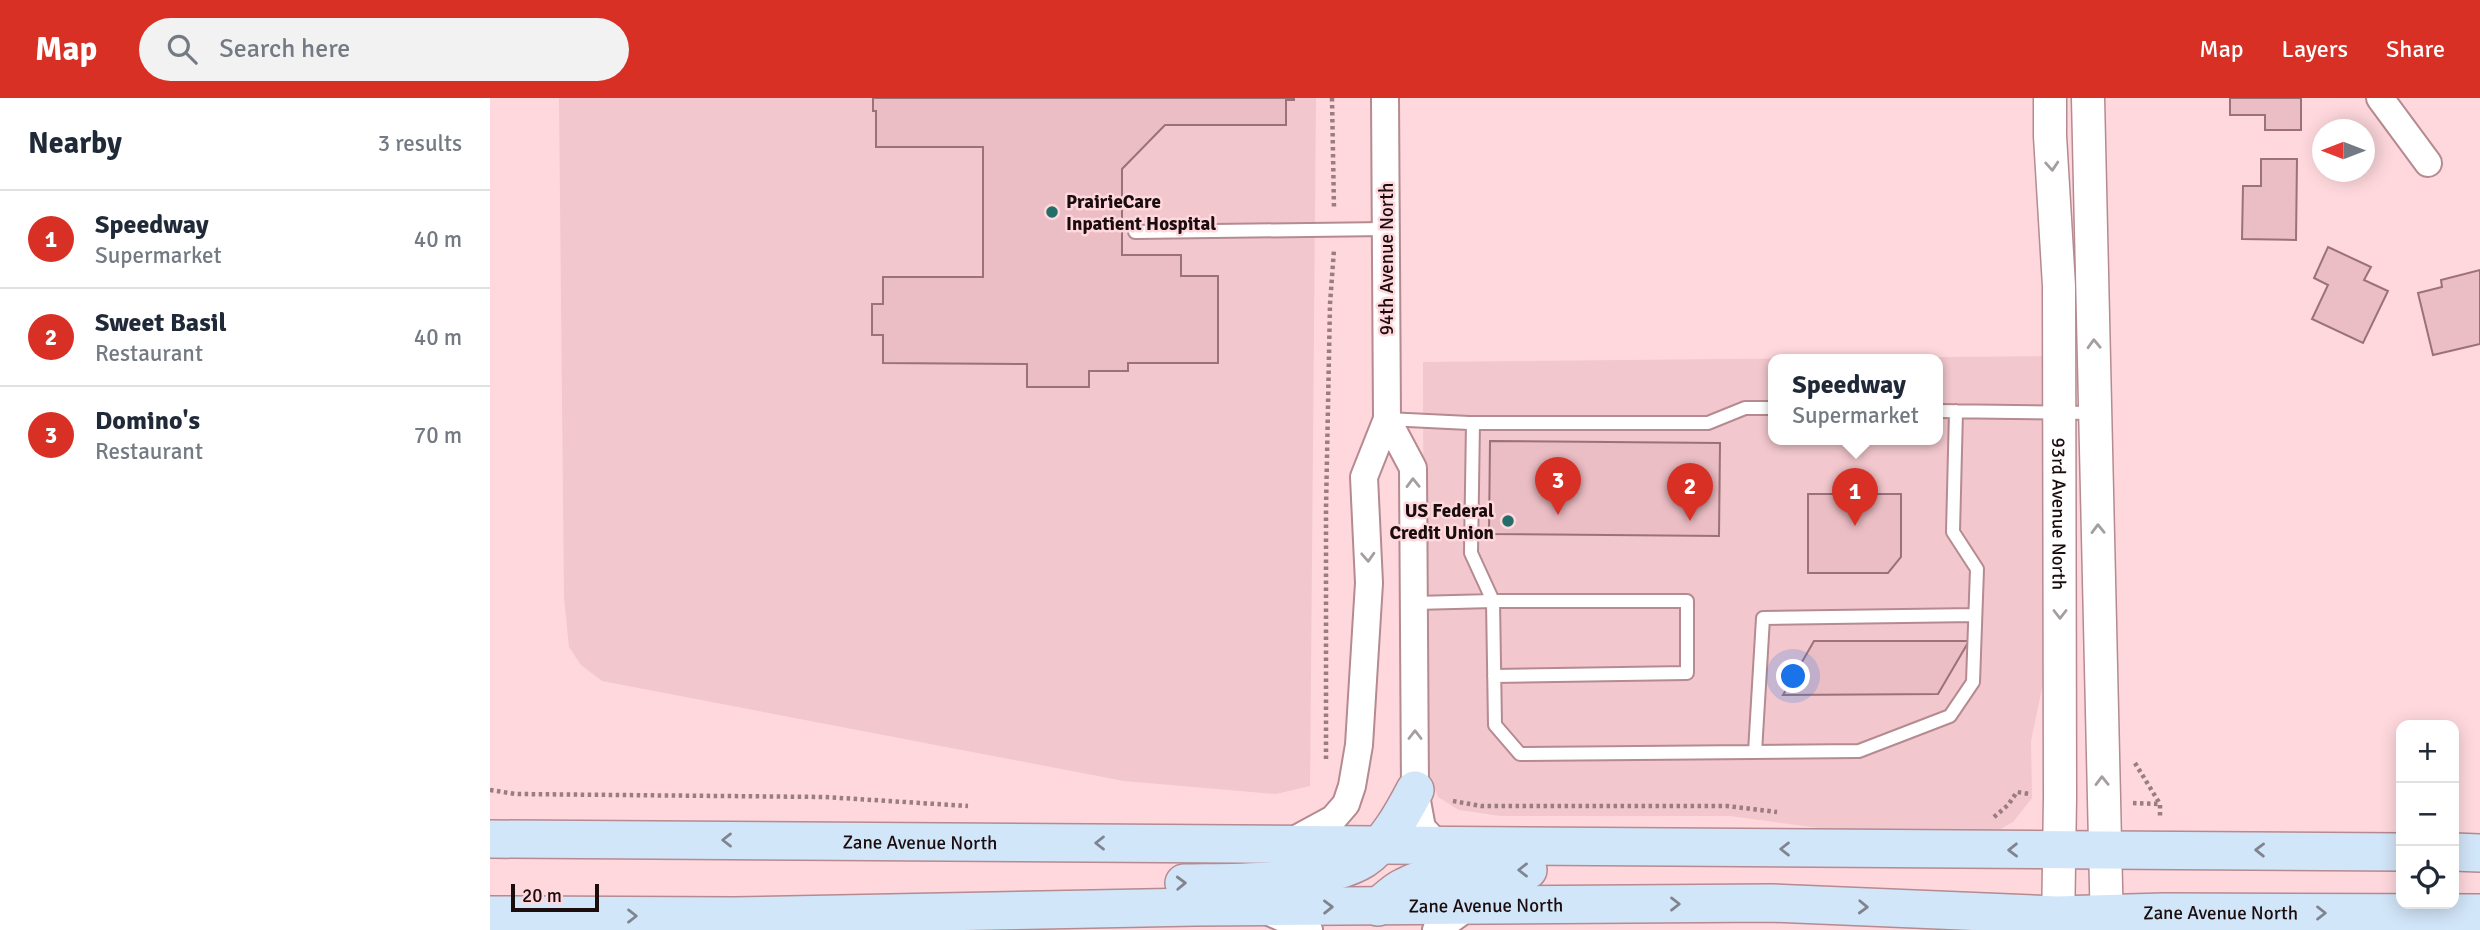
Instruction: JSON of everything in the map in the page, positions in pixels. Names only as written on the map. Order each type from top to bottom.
[{"type":"main road","points":[[747,916],[1019,887],[1291,878],[1337,871],[1364,859],[1379,845],[1415,790]]},
{"type":"main road","name":"Zane Avenue North","points":[[490,839],[2396,852]]},
{"type":"main road","points":[[1372,918],[1402,887],[1430,877],[1494,870],[1616,871],[1737,848]]},
{"type":"main road","points":[[2459,852],[2480,853]]},
{"type":"main road","name":"Zane Avenue North","points":[[490,915],[747,916],[1260,907],[1372,918],[1471,905],[1771,903],[2057,923],[2480,913]]},
{"type":"street","name":"94th Avenue North","points":[[1385,98],[1387,419]]},
{"type":"street","name":"93rd Avenue North","points":[[2050,98],[2059,286],[2057,923]]},
{"type":"street","name":"93rd Avenue North","points":[[2088,98],[2106,922]]},
{"type":"street","points":[[2380,98],[2428,163]]},
{"type":"street","points":[[1387,419],[1413,468],[1415,790],[1422,828],[1438,845]]},
{"type":"street","points":[[1287,844],[1333,819],[1346,803],[1352,786],[1359,745],[1369,583],[1364,477],[1387,419]]},
{"type":"street","points":[[1436,930],[1471,905]]},
{"type":"street","points":[[1260,907],[1309,930]]},
{"type":"lane","points":[[1135,232],[1386,229]]},
{"type":"lane","points":[[1387,419],[1473,423],[1708,423],[1745,408],[1768,408]]},
{"type":"lane","points":[[1943,411],[2096,412]]},
{"type":"lane","points":[[1473,423],[1471,554],[1493,601],[1495,725],[1520,754],[1859,751],[1950,716],[1973,682],[1977,569],[1953,532],[1956,411]]},
{"type":"lane","points":[[1415,603],[1687,601],[1687,673],[1494,676]]},
{"type":"lane","points":[[1755,752],[1763,618],[1975,615]]},
{"type":"path","points":[[1332,98],[1334,214]]},
{"type":"path","points":[[1326,769],[1326,508],[1330,304],[1334,244]]},
{"type":"path","points":[[490,790],[516,794],[825,797],[979,807]]},
{"type":"path","points":[[1987,819],[2008,805],[2017,792]]},
{"type":"path","points":[[1453,801],[1481,806],[1727,806],[1787,813]]},
{"type":"shaded area","points":[[559,98],[1316,98],[1310,786],[1276,794],[1124,781],[602,681],[581,665],[569,647],[564,597]]},
{"type":"shaded area","points":[[2049,356],[2052,640],[2031,741],[2032,798],[2013,822],[1995,832],[1854,833],[1730,816],[1501,816],[1459,810],[1438,797],[1424,760],[1423,362],[1768,359],[1768,445],[1943,445],[1943,357]]},
{"type":"building","name":"PrairieCare Inpatient Hospital","points":[[873,98],[1294,98],[1286,100],[1286,125],[1165,125],[1122,169],[1122,255],[1181,255],[1181,276],[1218,276],[1218,363],[1128,363],[1128,371],[1089,371],[1089,387],[1027,387],[1027,364],[883,363],[883,335],[872,335],[872,304],[883,304],[883,277],[983,277],[983,147],[876,147],[876,111],[873,111]]},
{"type":"building","points":[[2230,98],[2301,98],[2301,130],[2265,130],[2265,115],[2230,115]]},
{"type":"building","points":[[2261,159],[2297,159],[2296,240],[2242,239],[2243,186],[2261,186]]},
{"type":"building","points":[[2328,247],[2371,267],[2364,280],[2388,291],[2363,343],[2312,319],[2328,285],[2314,278]]},
{"type":"building","points":[[2480,270],[2480,344],[2433,355],[2418,293],[2442,287],[2441,280]]},
{"type":"building","points":[[1490,441],[1720,443],[1719,536],[1489,534]]},
{"type":"building","points":[[1808,494],[1901,494],[1901,557],[1888,573],[1808,573]]},
{"type":"building","points":[[1814,641],[1969,641],[1938,694],[1783,695]]},
{"type":"place","name":"PrairieCare Inpatient Hospital","points":[[1052,212]]},
{"type":"place","name":"Domino's","points":[[1558,515]]},
{"type":"place","name":"US Federal Credit Union","points":[[1508,521]]},
{"type":"place","name":"Sweet Basil","points":[[1690,521]]},
{"type":"place","name":"Speedway","points":[[1855,526]]}]
